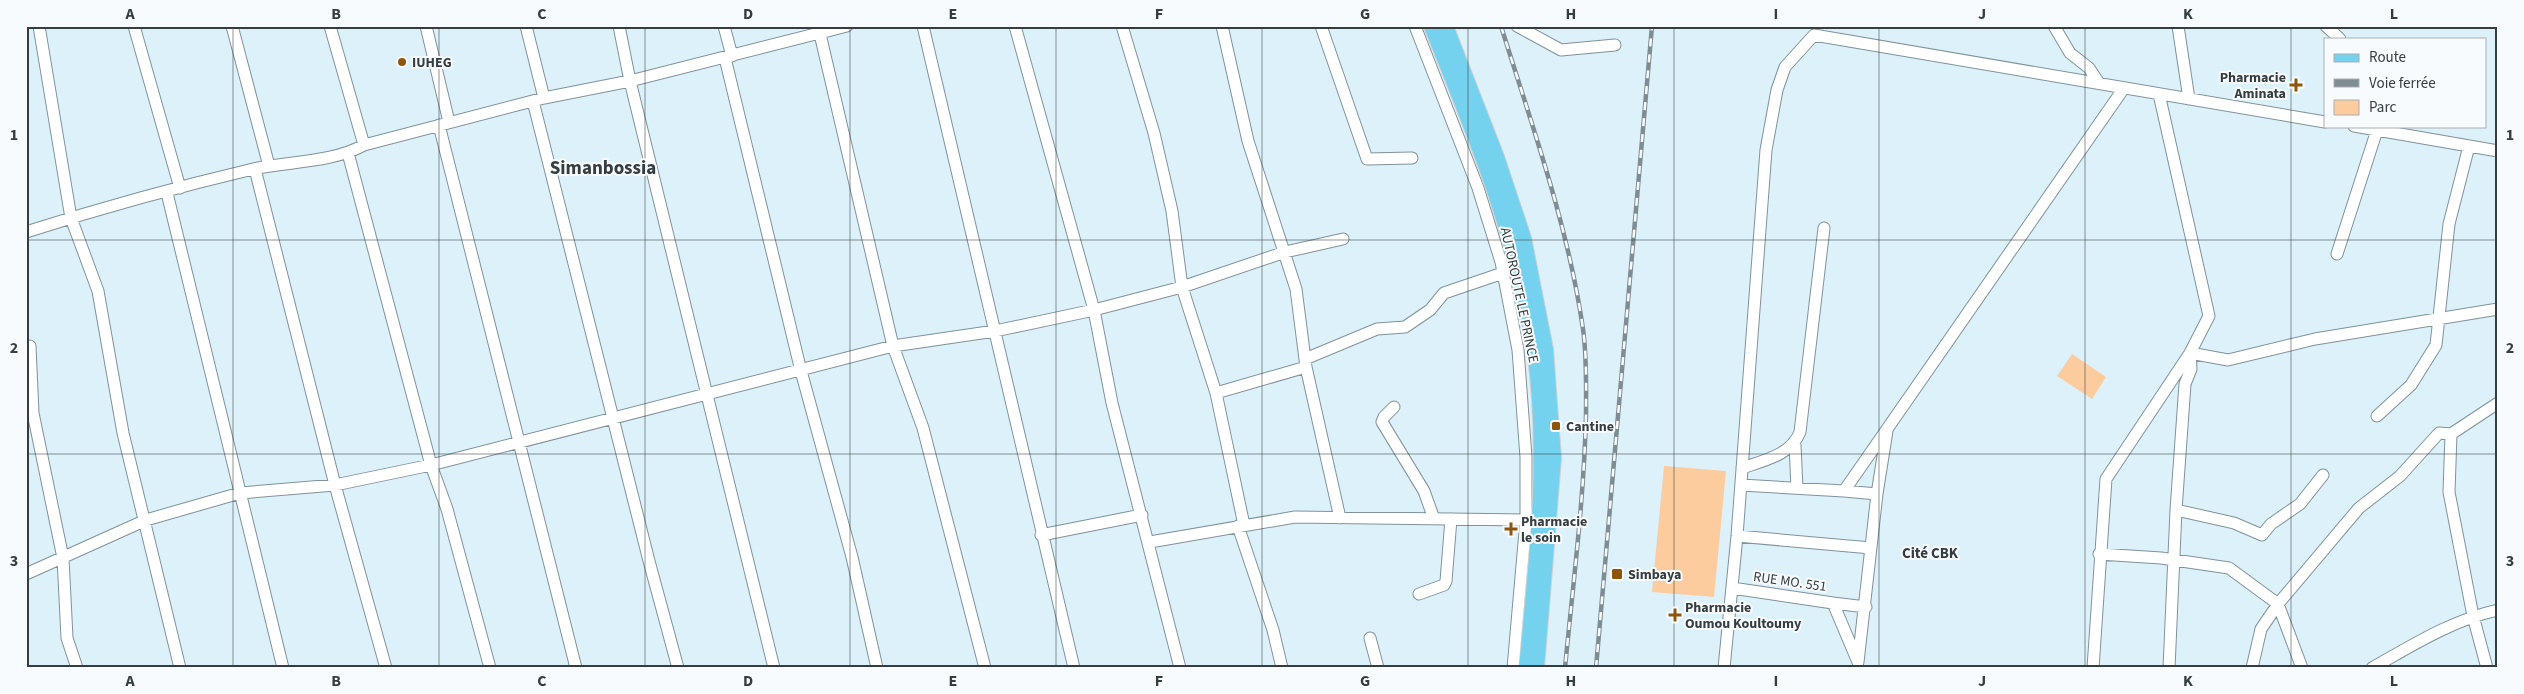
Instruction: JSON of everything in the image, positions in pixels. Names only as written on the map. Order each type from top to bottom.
[{"type":"main road","name":"AUTOROUTE LE PRINCE","points":[[1431,26],[1486,161],[1512,242],[1534,351],[1542,458],[1532,520],[1526,668]]},
{"type":"main road","name":"AUTOROUTE LE PRINCE","points":[[1446,26],[1497,157],[1524,238],[1546,349],[1554,458],[1537,668]]},
{"type":"street","points":[[39,26],[72,218],[98,290],[123,433],[146,520],[148,541],[180,668]]},
{"type":"street","points":[[134,26],[180,188]]},
{"type":"street","points":[[232,26],[269,166]]},
{"type":"street","points":[[330,26],[364,145]]},
{"type":"street","points":[[426,26],[444,124],[520,444],[576,668]]},
{"type":"street","points":[[526,26],[539,99],[614,419],[678,668]]},
{"type":"street","points":[[619,26],[630,80],[706,396],[774,668]]},
{"type":"street","points":[[724,26],[728,57],[801,370],[852,558],[877,668]]},
{"type":"street","points":[[26,232],[180,188],[255,169],[348,153],[364,145],[539,99],[728,57],[848,26]]},
{"type":"street","points":[[923,26],[1074,668]]},
{"type":"street","points":[[1015,26],[1094,310],[1112,402],[1150,542],[1180,668]]},
{"type":"street","points":[[1122,26],[1154,133],[1172,211],[1182,287],[1216,393],[1241,525],[1273,630],[1282,668]]},
{"type":"street","points":[[1222,26],[1248,140],[1296,289],[1305,363],[1340,518]]},
{"type":"street","points":[[1321,26],[1367,159],[1412,158]]},
{"type":"street","points":[[1415,26],[1478,188],[1503,274],[1518,350],[1532,520],[1513,668]]},
{"type":"street","points":[[1517,26],[1561,50],[1615,45]]},
{"type":"street","points":[[2054,26],[2070,53],[2089,68],[2099,83]]},
{"type":"street","points":[[2178,26],[2189,99]]},
{"type":"street","points":[[2326,26],[2339,38]]},
{"type":"street","points":[[1724,668],[1737,536],[1766,150],[1777,90],[1785,67],[1816,31],[2124,88],[2324,122]]},
{"type":"street","points":[[820,34],[893,346],[923,428],[984,668]]},
{"type":"street","points":[[1844,491],[2124,88]]},
{"type":"street","points":[[2093,668],[2099,554],[2106,480],[2190,353],[2210,316],[2159,94]]},
{"type":"street","points":[[2366,128],[2498,151]]},
{"type":"street","points":[[2337,254],[2377,130]]},
{"type":"street","points":[[2377,416],[2411,385],[2436,345],[2449,224],[2470,146]]},
{"type":"street","points":[[348,153],[431,465],[447,509],[490,668]]},
{"type":"street","points":[[255,169],[335,485],[386,668]]},
{"type":"street","points":[[167,193],[283,668]]},
{"type":"street","points":[[1797,488],[1795,445],[1800,432],[1824,228]]},
{"type":"street","points":[[26,574],[146,520],[240,493],[335,485],[431,465],[520,444],[893,346],[995,331],[1094,310],[1182,287],[1285,252],[1344,240]]},
{"type":"street","points":[[1216,393],[1305,363],[1377,329],[1405,327],[1430,310],[1444,293],[1503,274]]},
{"type":"street","points":[[2190,353],[2228,360],[2315,339],[2439,317],[2498,309]]},
{"type":"street","points":[[30,346],[34,413],[63,558],[67,638],[77,668]]},
{"type":"street","points":[[2169,668],[2176,510],[2185,384],[2191,369],[2190,353]]},
{"type":"street","points":[[2252,668],[2261,629],[2278,604],[2359,508],[2400,476],[2440,432],[2451,434],[2498,403]]},
{"type":"street","points":[[1394,407],[1384,417],[1382,422],[1424,492],[1434,519]]},
{"type":"street","points":[[1859,665],[1877,494],[1888,427]]},
{"type":"street","points":[[2451,434],[2449,492],[2473,616],[2487,668]]},
{"type":"street","points":[[1742,468],[1776,456],[1795,445]]},
{"type":"street","points":[[2176,510],[2234,523],[2262,535],[2271,524],[2300,504],[2323,475]]},
{"type":"street","points":[[1741,485],[1877,494]]},
{"type":"street","points":[[1041,534],[1142,515]]},
{"type":"street","points":[[1150,542],[1296,517],[1532,520]]},
{"type":"street","points":[[1419,594],[1444,585],[1446,581],[1450,519]]},
{"type":"street","points":[[1737,536],[1871,548]]},
{"type":"street","points":[[2099,554],[2173,560],[2229,568],[2278,604],[2302,668]]},
{"type":"street","name":"RUE MO. 551","points":[[1732,588],[1833,603],[1859,665]]},
{"type":"street","points":[[1833,603],[1866,607]]},
{"type":"street","points":[[2372,668],[2433,634],[2473,616],[2498,610]]},
{"type":"street","points":[[1370,638],[1378,668]]},
{"type":"green space","points":[[2072,354],[2106,377],[2092,399],[2057,376]]},
{"type":"green space","points":[[1664,466],[1726,471],[1714,597],[1652,592]]},
{"type":"railway","points":[[1501,26],[1559,214],[1583,329],[1586,372],[1583,479],[1565,668]]},
{"type":"railway","points":[[1596,668],[1652,26]]},
{"type":"place","name":"IUHEG","points":[[402,62]]},
{"type":"place","name":"Pharmacie Aminata","points":[[2296,85]]},
{"type":"place","name":"Cantine","points":[[1556,426]]},
{"type":"place","name":"Pharmacie le soin","points":[[1511,529]]},
{"type":"place","name":"Simbaya","points":[[1617,574]]},
{"type":"place","name":"Pharmacie Oumou Koultoumy","points":[[1675,615]]},
{"type":"district","name":"Simanbossia","points":[[603,167]]},
{"type":"district","name":"Cité CBK","points":[[1930,553]]}]
